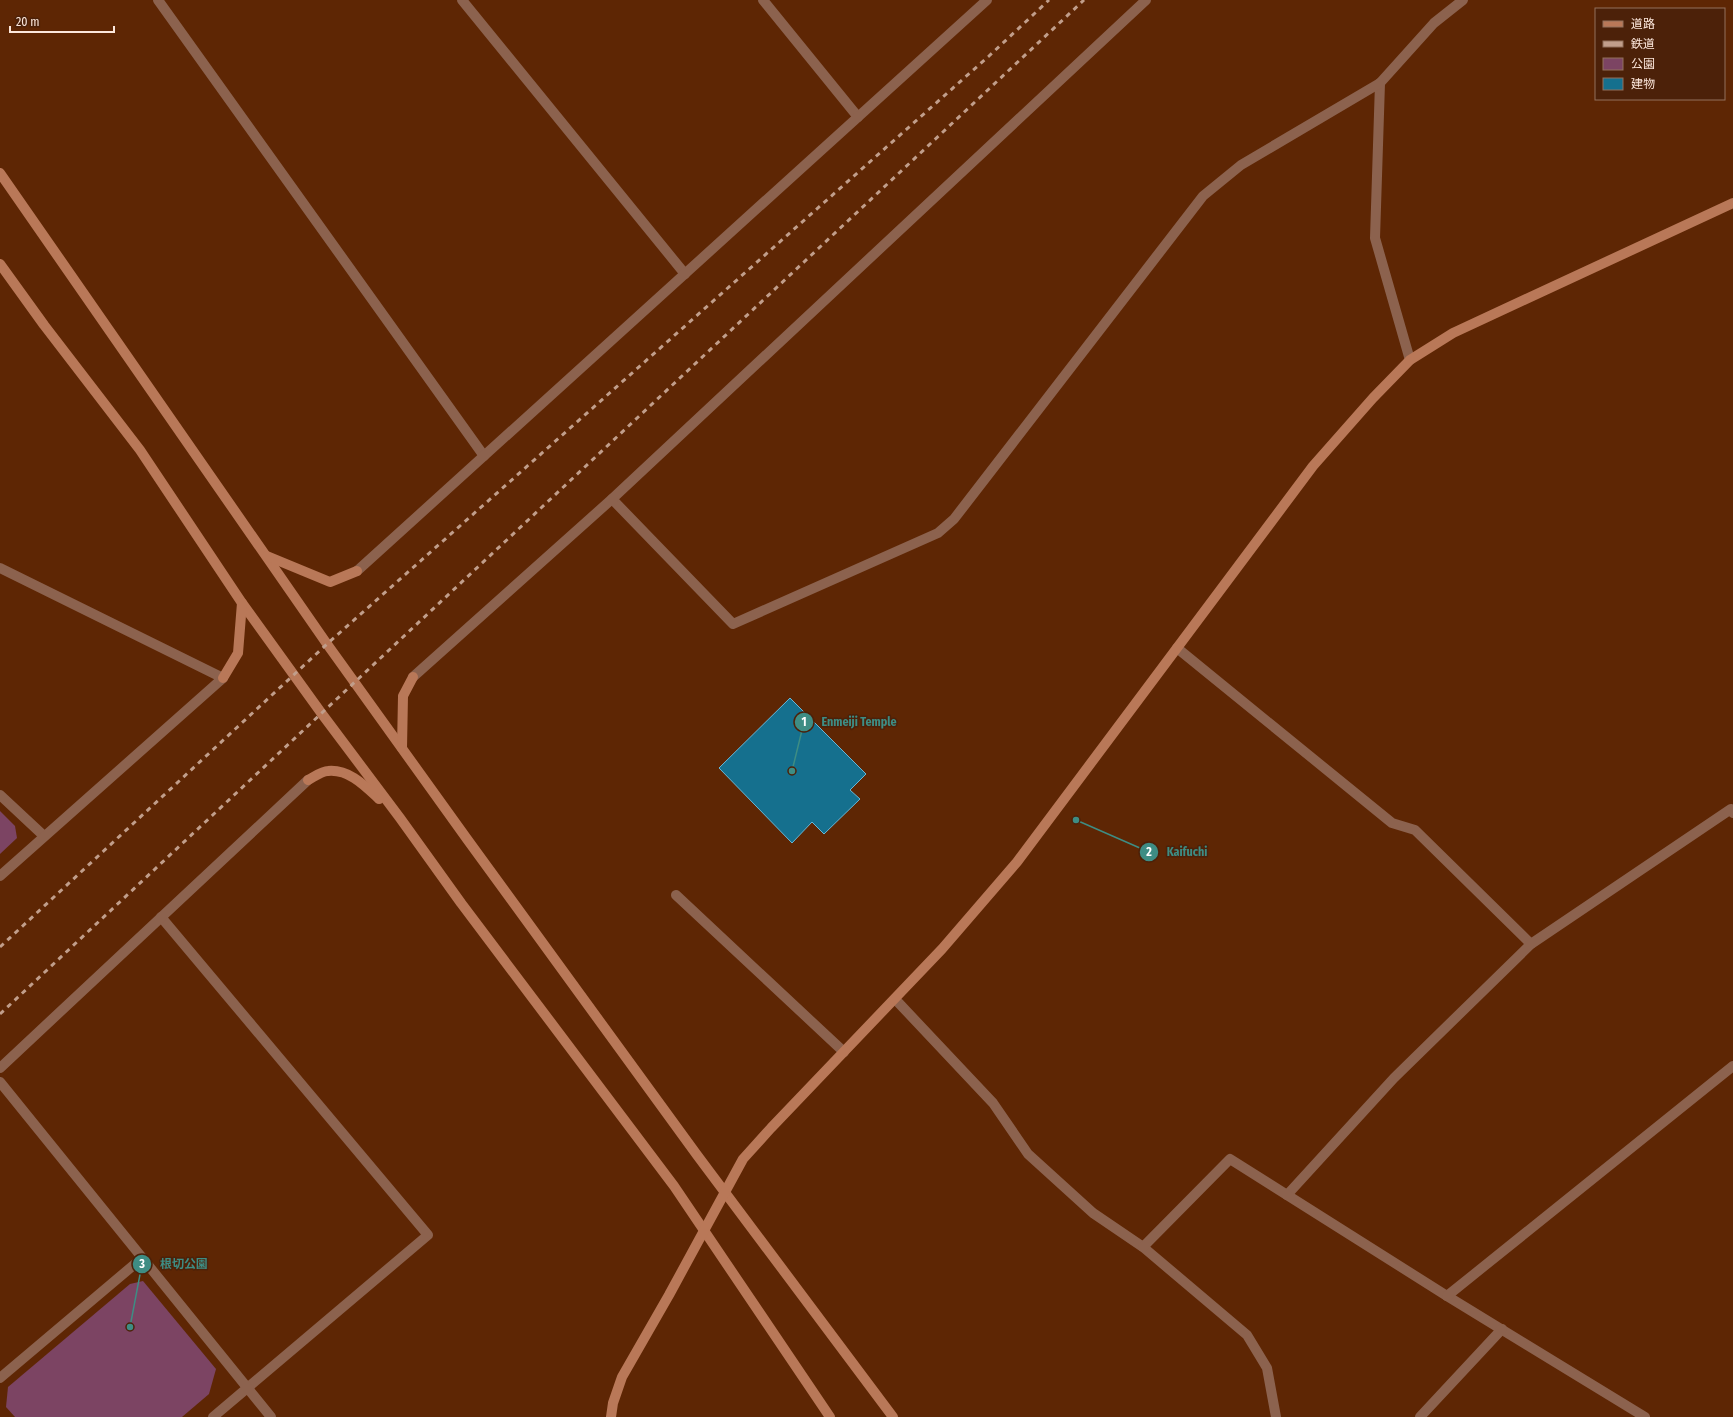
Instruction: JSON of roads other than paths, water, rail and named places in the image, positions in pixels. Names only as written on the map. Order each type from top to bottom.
[{"type":"street","points":[[158,0],[484,456]]},
{"type":"street","points":[[462,0],[685,274]]},
{"type":"street","points":[[763,0],[858,117]]},
{"type":"street","points":[[267,556],[330,582],[357,571],[987,0]]},
{"type":"street","points":[[402,748],[403,696],[413,677],[612,499],[1146,0]]},
{"type":"street","points":[[612,499],[733,624],[938,533],[954,519],[1203,196],[1241,166],[1380,83],[1434,23],[1463,0]]},
{"type":"street","points":[[1380,83],[1375,238],[1410,360]]},
{"type":"street","points":[[0,173],[402,748],[724,1193],[893,1417]]},
{"type":"street","points":[[611,1417],[613,1403],[622,1377],[743,1159],[942,949],[1017,862],[1313,466],[1373,398],[1410,360],[1453,333],[1733,203]]},
{"type":"street","points":[[0,264],[44,325],[140,450],[242,603],[322,714],[400,818],[461,903],[674,1186],[830,1417]]},
{"type":"street","points":[[0,568],[223,678]]},
{"type":"street","points":[[0,876],[223,678],[238,654],[242,603]]},
{"type":"street","points":[[1177,648],[1392,823],[1415,830],[1531,944]]},
{"type":"street","points":[[0,1068],[308,780],[327,771],[345,773],[362,783],[400,818]]},
{"type":"street","points":[[0,795],[44,836]]},
{"type":"street","points":[[1287,1195],[1394,1078],[1531,944],[1731,809],[1733,812]]},
{"type":"street","points":[[676,895],[844,1052]]},
{"type":"street","points":[[161,917],[428,1235],[213,1417]]},
{"type":"street","points":[[895,999],[993,1103],[1028,1154],[1093,1213],[1143,1246],[1247,1336],[1267,1368],[1276,1417]]},
{"type":"street","points":[[1447,1296],[1733,1066]]},
{"type":"street","points":[[0,1082],[271,1417]]},
{"type":"street","points":[[1143,1246],[1230,1159],[1447,1296],[1645,1417]]},
{"type":"street","points":[[0,1378],[142,1258]]},
{"type":"street","points":[[1420,1417],[1502,1329]]},
{"type":"railway","points":[[0,947],[327,644],[989,56],[1049,0]]},
{"type":"railway","points":[[0,1014],[1084,0]]},
{"type":"place","name":"Enmeiji Temple","points":[[792,771]]},
{"type":"place","name":"Kaifuchi","points":[[1076,820]]},
{"type":"place","name":"根切公園","points":[[130,1327]]}]
